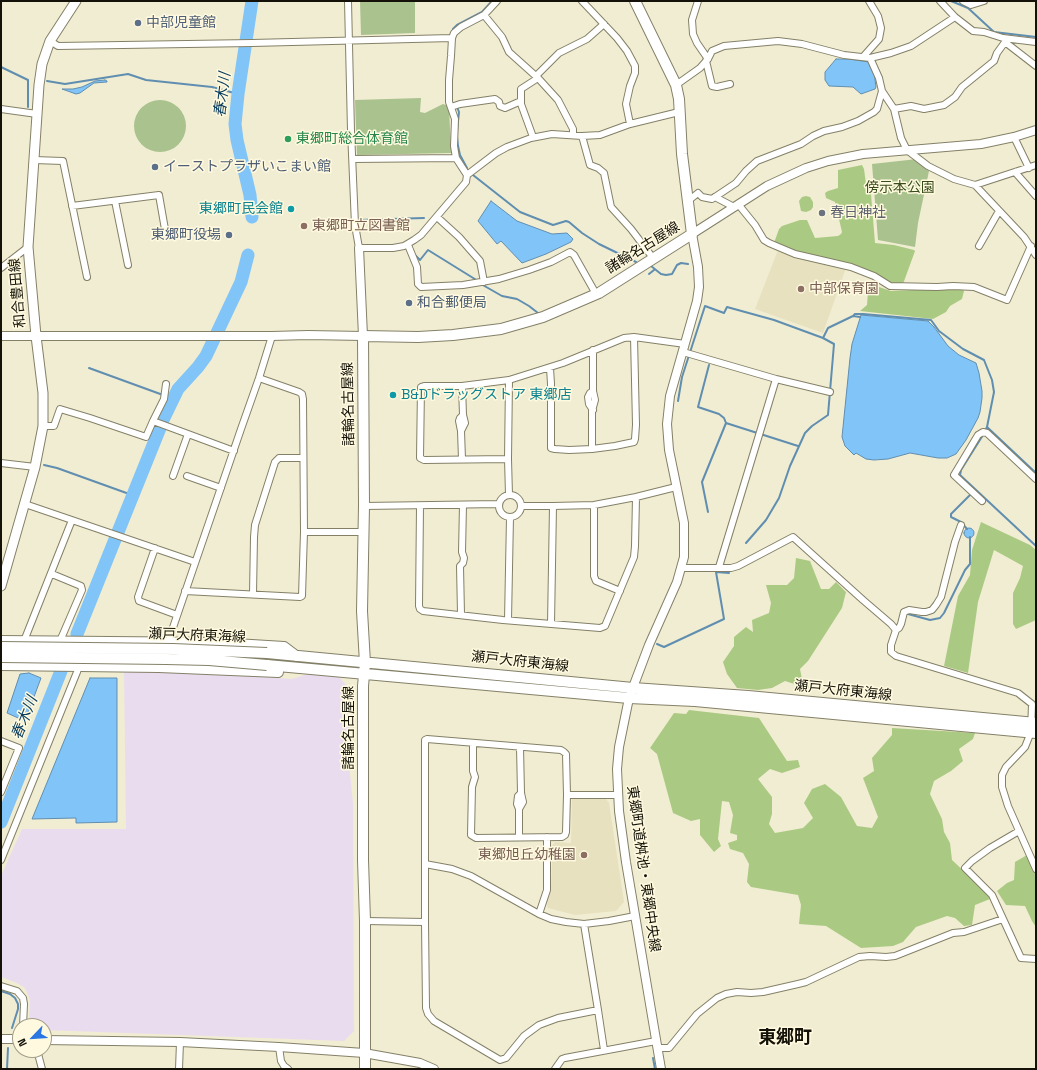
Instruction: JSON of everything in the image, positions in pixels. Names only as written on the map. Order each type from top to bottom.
[{"type":"main road","name":"和合豊田線","points":[[1,586],[35,467],[43,426],[43,393],[28,247],[36,114],[42,64],[50,41],[76,1]]},
{"type":"main road","name":"諸輪名古屋線","points":[[365,1069],[365,921],[363,860],[365,663],[362,611],[364,532],[363,336],[437,336],[501,329],[543,317],[596,294],[692,234],[682,154],[679,99],[676,85],[635,1]]},
{"type":"main road","points":[[1,641],[168,642],[268,645],[284,647],[296,656]]},
{"type":"main road","name":"瀬戸大府東海線","points":[[1,647],[172,649],[267,653],[633,688],[748,696],[1034,728]]},
{"type":"main road","name":"瀬戸大府東海線","points":[[1,657],[209,660],[629,698],[695,701],[1034,728]]},
{"type":"main road","points":[[1,665],[79,665],[284,672],[298,668]]},
{"type":"street","points":[[1,336],[363,336],[359,248],[355,225],[348,1]]},
{"type":"street","points":[[359,248],[385,249],[408,244],[421,235],[466,182],[467,175],[456,158],[454,146],[455,119],[449,102],[452,38],[454,33],[460,27],[484,15],[497,1]]},
{"type":"street","points":[[582,1],[627,51],[635,66],[635,73],[626,104],[630,124]]},
{"type":"street","points":[[698,1],[692,20],[693,34],[707,60],[712,86],[717,87],[730,84]]},
{"type":"street","points":[[863,58],[879,39],[881,28],[878,16],[870,1]]},
{"type":"street","points":[[940,1],[955,17],[974,31],[984,32],[1005,40],[1036,42]]},
{"type":"street","points":[[963,1],[971,5],[984,1]]},
{"type":"street","points":[[484,15],[502,37],[509,52],[537,77],[558,100],[573,129],[573,135]]},
{"type":"street","points":[[676,85],[700,68],[712,51],[724,46],[778,41],[802,44],[828,51],[870,58],[891,54],[910,46],[955,17]]},
{"type":"street","points":[[533,137],[521,101],[521,89],[537,77],[559,53],[587,38],[604,24]]},
{"type":"street","points":[[50,41],[58,46],[240,44],[452,38]]},
{"type":"street","points":[[1005,40],[1036,66]]},
{"type":"street","points":[[894,109],[912,106],[924,109],[944,105],[955,97],[962,87],[994,61],[1005,40]]},
{"type":"street","points":[[870,58],[879,78],[882,91],[894,109],[901,138],[907,150],[928,166],[954,179],[975,185],[1024,237],[1036,254]]},
{"type":"street","points":[[715,197],[736,183],[757,161],[801,144],[824,131],[842,127],[874,112],[877,109],[882,91]]},
{"type":"street","points":[[451,107],[460,104],[495,99],[499,102],[500,106],[505,108],[521,101]]},
{"type":"street","points":[[1,109],[36,114]]},
{"type":"street","points":[[467,175],[496,153],[533,137],[552,134],[582,136],[600,135],[630,124],[679,112]]},
{"type":"street","points":[[692,234],[767,186],[806,168],[828,161],[863,154],[981,144],[1014,137],[1036,130]]},
{"type":"street","points":[[582,136],[590,165],[598,168],[604,173],[611,207],[631,229],[653,258]]},
{"type":"street","points":[[1014,137],[1029,168]]},
{"type":"street","points":[[353,159],[456,158]]},
{"type":"street","points":[[34,160],[63,161],[86,277]]},
{"type":"street","points":[[975,185],[1036,165]]},
{"type":"street","points":[[1015,172],[1036,196]]},
{"type":"street","points":[[688,201],[698,193],[702,196],[712,198],[715,197],[736,205],[755,225],[764,240],[769,243],[795,254],[851,268],[874,276],[890,286],[974,287],[1007,300],[1031,246]]},
{"type":"street","points":[[72,206],[159,196],[166,235]]},
{"type":"street","points":[[115,201],[128,265]]},
{"type":"street","points":[[979,246],[999,211]]},
{"type":"street","points":[[436,217],[459,237],[480,262],[484,282]]},
{"type":"street","name":"東郷町道桝池・東郷中央線","points":[[661,1069],[626,862],[618,795],[617,770],[619,747],[629,698],[682,568],[685,546],[684,523],[668,450],[667,424],[670,396],[696,308],[699,287],[697,259],[692,234]]},
{"type":"street","points":[[408,244],[417,267],[418,284],[421,287],[463,285],[484,282],[529,270],[572,253],[596,294]]},
{"type":"street","points":[[1,268],[28,247]]},
{"type":"street","points":[[159,668],[259,378],[272,336]]},
{"type":"street","points":[[550,368],[551,448],[555,450],[592,449],[634,442],[634,337]]},
{"type":"street","points":[[508,459],[424,460],[420,458],[421,387],[462,386],[509,380],[550,368],[614,340],[634,337],[684,348],[776,379],[830,392]]},
{"type":"street","points":[[592,449],[595,395],[593,391],[594,350]]},
{"type":"street","points":[[185,590],[300,598],[302,596],[304,532],[303,399],[302,394],[299,392],[259,378]]},
{"type":"street","points":[[719,567],[776,379]]},
{"type":"street","points":[[509,380],[508,459],[510,495]]},
{"type":"street","points":[[43,426],[54,426],[60,409],[146,437],[164,399],[166,384]]},
{"type":"street","points":[[462,386],[463,415],[465,423],[461,431],[462,459]]},
{"type":"street","points":[[154,422],[234,450]]},
{"type":"street","points":[[982,501],[954,475],[978,435],[983,432],[987,433],[1036,479]]},
{"type":"street","points":[[173,476],[188,434]]},
{"type":"street","points":[[253,594],[255,525],[275,462],[279,458],[303,458]]},
{"type":"street","points":[[1,463],[35,467]]},
{"type":"street","points":[[187,476],[221,488]]},
{"type":"street","points":[[521,506],[594,504],[636,497],[676,487]]},
{"type":"street","points":[[510,495],[518,499],[521,506],[519,512],[510,517],[503,514],[500,504],[503,498],[510,495]]},
{"type":"street","points":[[420,506],[419,606],[423,611],[603,628],[634,557],[636,497]]},
{"type":"street","points":[[25,504],[195,562]]},
{"type":"street","points":[[364,506],[500,504]]},
{"type":"street","points":[[594,504],[594,576],[596,581],[620,591]]},
{"type":"street","points":[[461,614],[460,566],[463,563],[463,505]]},
{"type":"street","points":[[550,624],[553,506]]},
{"type":"street","points":[[508,620],[510,517]]},
{"type":"street","points":[[24,641],[52,574],[72,520]]},
{"type":"street","points":[[961,525],[955,542],[941,597],[932,610],[926,612],[909,610],[904,612],[901,624],[896,630],[891,645],[891,652],[896,656],[1018,694],[1032,704],[1034,728],[1025,747],[1006,767],[1002,775],[1002,787],[1019,831],[1036,868]]},
{"type":"street","points":[[304,532],[364,532]]},
{"type":"street","points":[[682,568],[731,568],[738,566],[793,537],[896,630]]},
{"type":"street","points":[[155,548],[138,598],[139,601],[177,615]]},
{"type":"street","points":[[52,574],[81,586],[82,590],[60,641]]},
{"type":"street","points":[[1,860],[88,642]]},
{"type":"street","points":[[473,743],[473,771],[475,778],[472,787],[471,836],[476,838],[562,837],[565,835],[567,795],[566,754],[564,752],[520,747],[427,739],[424,741],[426,1008],[428,1014],[434,1021],[500,1060],[506,1058],[524,1036],[539,1025],[558,1018],[598,1010]]},
{"type":"street","points":[[1,742],[19,748],[1,792]]},
{"type":"street","points":[[518,837],[519,809],[523,802],[520,793],[520,747]]},
{"type":"street","points":[[567,795],[618,795]]},
{"type":"street","points":[[1019,831],[990,848],[965,868],[992,895],[1021,958],[1036,959]]},
{"type":"street","points":[[539,914],[548,890],[547,837]]},
{"type":"street","points":[[425,864],[452,869],[471,876],[539,914],[559,921],[584,924],[635,916]]},
{"type":"street","points":[[555,1069],[562,1059],[604,1050],[657,1045],[669,1048],[697,1014],[717,998],[726,994],[737,992],[763,992],[806,982],[859,957],[895,956],[953,933],[964,932],[1003,919]]},
{"type":"street","points":[[365,921],[425,922]]},
{"type":"street","points":[[584,924],[604,1050]]},
{"type":"street","points":[[1,986],[17,991],[23,998],[23,1018]]},
{"type":"street","points":[[1,1039],[12,1039]]},
{"type":"street","points":[[52,1040],[180,1042],[364,1053],[420,1063],[434,1069]]},
{"type":"street","points":[[179,1069],[180,1042]]},
{"type":"street","points":[[279,1047],[281,1061],[288,1069]]},
{"type":"street","points":[[39,1058],[42,1069]]},
{"type":"shaded area","name":"中部保育園","points":[[778,250],[799,258],[846,268],[823,333],[755,309]]},
{"type":"shaded area","points":[[124,671],[224,674],[292,679],[308,674],[339,677],[349,688],[349,764],[353,803],[354,1031],[344,1041],[52,1030],[52,1018],[29,1018],[30,1000],[25,988],[17,983],[1,977],[1,876],[22,829],[126,829]]},
{"type":"shaded area","name":"東郷旭丘幼稚園","points":[[572,799],[606,799],[609,803],[624,902],[616,911],[575,915],[548,908],[546,903],[551,887],[551,847],[555,842],[571,843]]},
{"type":"green space","points":[[360,1],[415,1],[415,33],[361,35]]},
{"type":"green space","points":[[421,98],[420,112],[425,113],[443,104],[449,106],[451,153],[357,155],[355,100]]},
{"type":"green space","points":[[155,100],[165,100],[179,107],[186,121],[186,131],[179,145],[165,152],[155,152],[145,148],[138,141],[134,131],[134,121],[138,111],[145,104]]},
{"type":"green space","name":"傍示本公園","points":[[917,159],[929,171],[918,223],[915,247],[878,240],[872,164]]},
{"type":"green space","points":[[862,165],[866,184],[871,194],[875,243],[894,245],[915,251],[903,284],[890,283],[774,243],[779,229],[782,226],[800,220],[807,220],[815,238],[838,236],[841,234],[842,232],[835,202],[826,198],[825,193],[838,188],[838,170]]},
{"type":"green space","points":[[802,197],[810,197],[813,202],[813,207],[811,210],[806,212],[801,211],[799,201]]},
{"type":"green space","points":[[871,286],[876,286],[891,291],[958,288],[964,291],[962,299],[950,306],[946,312],[933,319],[860,311],[867,305],[868,291]]},
{"type":"green space","points":[[981,522],[1030,545],[1036,550],[1036,620],[1016,629],[1013,624],[1013,593],[1020,578],[1023,566],[994,550],[978,602],[968,673],[944,666],[958,596],[970,575],[972,550]]},
{"type":"green space","points":[[796,558],[810,561],[821,589],[829,589],[836,582],[846,592],[842,608],[808,661],[800,669],[802,679],[807,682],[810,689],[785,681],[772,688],[758,690],[737,688],[727,674],[723,662],[734,646],[734,637],[746,627],[753,632],[752,620],[769,613],[771,603],[766,585],[787,585],[794,578]]},
{"type":"green space","points":[[689,710],[759,718],[787,761],[798,760],[800,767],[782,773],[770,769],[758,779],[772,797],[772,814],[769,824],[775,833],[803,828],[813,818],[804,803],[812,789],[825,784],[841,797],[857,826],[872,828],[878,817],[863,778],[874,771],[872,758],[892,735],[892,728],[975,733],[973,739],[959,749],[963,761],[951,771],[934,781],[930,794],[942,819],[944,832],[950,843],[952,860],[985,891],[990,899],[975,905],[972,925],[964,926],[955,918],[947,916],[916,927],[903,942],[893,946],[861,948],[826,926],[799,924],[801,905],[798,895],[751,887],[747,882],[749,864],[743,853],[730,849],[728,843],[737,840],[737,835],[730,833],[733,815],[729,802],[722,801],[718,839],[721,846],[714,852],[700,835],[700,819],[691,821],[673,813],[657,754],[650,748],[674,713],[686,714]]},
{"type":"green space","points":[[1027,855],[1036,874],[1036,927],[1025,906],[1006,905],[997,891],[1007,883],[1014,880],[1015,862]]},
{"type":"water","points":[[836,59],[869,62],[874,72],[875,89],[861,94],[853,87],[829,86],[825,80],[825,72]]},
{"type":"water","points":[[105,80],[107,82],[94,83],[80,93],[76,94],[62,89],[73,89],[95,81]]},
{"type":"water","points":[[491,201],[517,221],[552,234],[567,233],[573,239],[571,242],[546,254],[522,263],[501,241],[497,244],[478,221]]},
{"type":"water","points":[[861,315],[928,321],[948,346],[959,355],[976,363],[982,391],[980,412],[966,440],[956,454],[947,458],[938,458],[910,453],[888,459],[874,460],[866,459],[856,453],[854,455],[845,446],[842,437],[850,358],[852,344]]},
{"type":"water","points":[[969,528],[974,533],[969,538],[964,533]]},
{"type":"water","points":[[29,673],[41,678],[25,721],[7,713],[20,674]]},
{"type":"water","points":[[90,678],[117,678],[117,822],[76,823],[76,818],[32,819]]},
{"type":"waterway","name":"春木川","points":[[252,1],[235,124],[237,140],[250,195],[252,217]]},
{"type":"waterway","points":[[453,29],[457,25],[482,12],[492,1]]},
{"type":"waterway","points":[[945,1],[950,1]]},
{"type":"waterway","points":[[951,1],[968,8],[994,32],[1036,37]]},
{"type":"waterway","points":[[1,67],[28,80],[28,107]]},
{"type":"waterway","points":[[47,81],[65,84],[128,74],[146,80],[212,87],[238,94]]},
{"type":"waterway","points":[[457,107],[459,112],[457,131]]},
{"type":"waterway","points":[[457,137],[460,155],[467,168]]},
{"type":"waterway","points":[[473,175],[520,212],[553,225],[566,221],[569,222],[599,244],[636,262]]},
{"type":"waterway","points":[[358,220],[424,218]]},
{"type":"waterway","points":[[414,254],[420,260],[428,250],[478,281]]},
{"type":"waterway","name":"春木川","points":[[162,422],[178,389],[206,356],[241,282],[248,255]]},
{"type":"waterway","points":[[651,266],[661,274],[666,275],[672,274],[677,265],[681,263],[688,264]]},
{"type":"waterway","points":[[649,274],[654,270]]},
{"type":"waterway","points":[[481,284],[502,296],[517,299],[538,313]]},
{"type":"waterway","points":[[678,401],[682,377],[705,306],[724,313],[727,307],[774,320],[823,338],[828,328],[853,316],[860,317]]},
{"type":"waterway","points":[[853,316],[855,314],[863,314],[931,320],[939,331],[963,349],[984,360],[992,380],[994,392],[985,431]]},
{"type":"waterway","points":[[746,543],[766,520],[779,498],[790,466],[805,433],[828,415],[834,344],[823,338]]},
{"type":"waterway","points":[[708,512],[702,482],[726,423],[724,418],[719,414],[698,407],[709,365]]},
{"type":"waterway","points":[[89,368],[163,395]]},
{"type":"waterway","name":"春木川","points":[[166,398],[172,402]]},
{"type":"waterway","points":[[726,423],[798,446]]},
{"type":"waterway","points":[[987,427],[1036,473]]},
{"type":"waterway","name":"春木川","points":[[118,532],[160,428]]},
{"type":"waterway","points":[[983,435],[961,470],[960,475],[1036,546]]},
{"type":"waterway","points":[[44,465],[57,468],[132,495]]},
{"type":"waterway","points":[[967,529],[961,522],[951,517],[951,514],[972,493]]},
{"type":"waterway","name":"春木川","points":[[77,634],[116,537]]},
{"type":"waterway","points":[[908,614],[930,620],[940,618],[944,613],[965,570],[970,564],[970,537]]},
{"type":"waterway","points":[[657,644],[664,647],[724,619],[716,572],[729,573]]},
{"type":"waterway","name":"春木川","points":[[1,822],[61,671]]},
{"type":"waterway","points":[[1,991],[10,994],[15,998],[18,1004],[15,1018]]},
{"type":"waterway","points":[[7,1069],[8,1048]]},
{"type":"waterway","points":[[653,1058],[655,1069]]},
{"type":"place","name":"中部児童館","points":[[138,23]]},
{"type":"place","name":"東郷町総合体育館","points":[[288,139]]},
{"type":"place","name":"イーストプラザいこまい館","points":[[155,167]]},
{"type":"place","name":"東郷町民会館","points":[[291,209]]},
{"type":"place","name":"春日神社","points":[[822,213]]},
{"type":"place","name":"東郷町立図書館","points":[[304,226]]},
{"type":"place","name":"東郷町役場","points":[[229,235]]},
{"type":"place","name":"中部保育園","points":[[801,289]]},
{"type":"place","name":"和合郵便局","points":[[409,303]]},
{"type":"place","name":"B&Dドラッグストア 東郷店","points":[[393,395]]},
{"type":"place","name":"東郷旭丘幼稚園","points":[[584,855]]},
{"type":"district","name":"東郷町","points":[[785,1038]]}]
